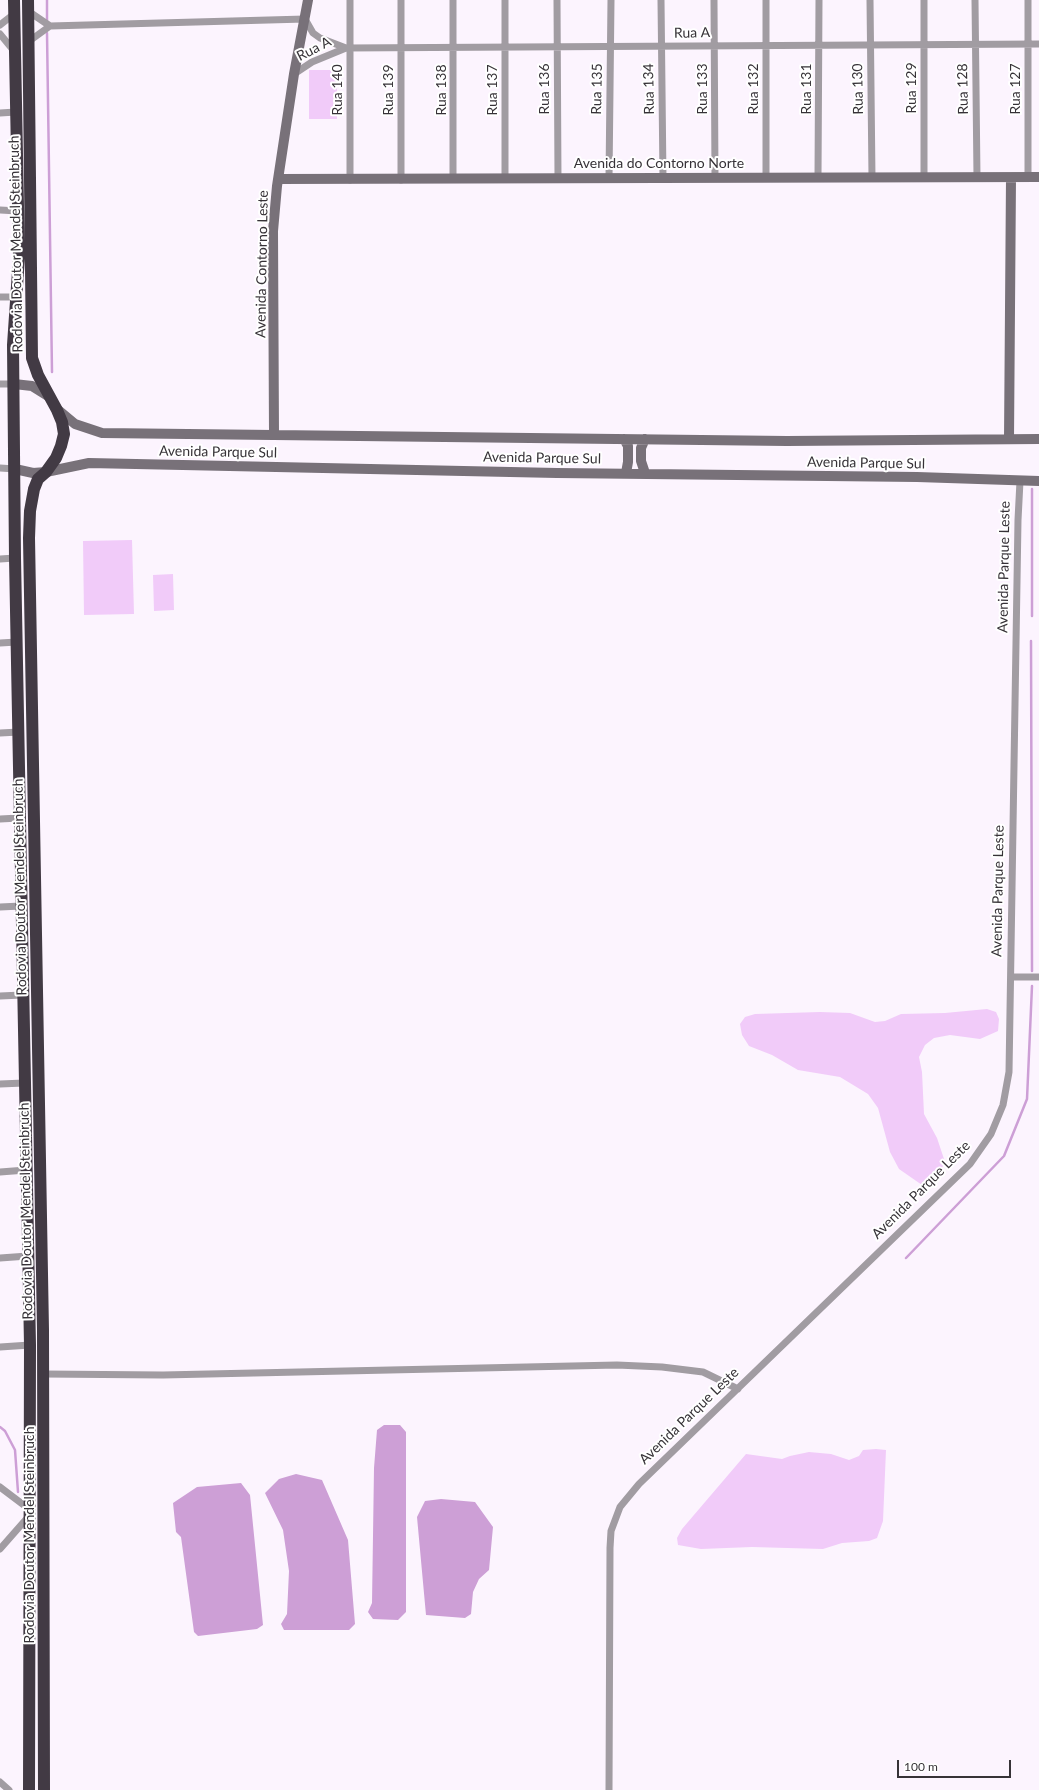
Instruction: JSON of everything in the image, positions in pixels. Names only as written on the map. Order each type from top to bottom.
[{"type":"highway","name":"Rodovia Doutor Mendel Steinbruch","points":[[14,0],[18,211],[18,297],[13,345],[15,558],[22,994],[30,1345],[29,1790]]},
{"type":"highway","name":"Rodovia Doutor Mendel Steinbruch","points":[[28,5],[32,207],[31,346],[34,368],[57,410],[62,422],[64,434],[56,458],[46,472],[38,479],[31,499],[29,538],[44,1374],[44,1790]]},
{"type":"street","name":"Avenida Contorno Leste","points":[[274,436],[273,231],[278,179],[294,74],[308,0]]},
{"type":"street","name":"Rua 140","points":[[350,0],[348,48],[350,180]]},
{"type":"street","name":"Rua 139","points":[[401,0],[401,180]]},
{"type":"street","name":"Rua 138","points":[[453,0],[454,179]]},
{"type":"street","name":"Rua 137","points":[[505,0],[505,179]]},
{"type":"street","name":"Rua 136","points":[[557,0],[558,178]]},
{"type":"street","name":"Rua 135","points":[[609,178],[611,0]]},
{"type":"street","name":"Rua 134","points":[[661,0],[663,178]]},
{"type":"street","name":"Rua 133","points":[[714,0],[715,177]]},
{"type":"street","name":"Rua 132","points":[[766,0],[766,177]]},
{"type":"street","name":"Rua 131","points":[[818,177],[819,0]]},
{"type":"street","name":"Rua 130","points":[[870,0],[872,177]]},
{"type":"street","name":"Rua 129","points":[[924,0],[924,177]]},
{"type":"street","name":"Rua 128","points":[[975,0],[977,177]]},
{"type":"street","name":"Rua 127","points":[[1028,0],[1028,178]]},
{"type":"street","points":[[28,5],[50,26]]},
{"type":"street","points":[[0,26],[14,13]]},
{"type":"street","points":[[28,42],[50,26],[305,19]]},
{"type":"street","name":"Rua A","points":[[305,19],[313,33],[320,38],[348,48]]},
{"type":"street","points":[[0,34],[15,52]]},
{"type":"street","name":"Rua A","points":[[294,74],[312,62],[348,48],[402,46],[662,47],[1039,44]]},
{"type":"street","points":[[0,113],[16,112]]},
{"type":"street","name":"Avenida do Contorno Norte","points":[[278,179],[401,180],[715,177],[1039,177]]},
{"type":"street","points":[[1009,439],[1011,178]]},
{"type":"street","points":[[0,210],[18,211]]},
{"type":"street","points":[[0,297],[18,297]]},
{"type":"street","points":[[0,384],[14,384]]},
{"type":"street","name":"Avenida Parque Sul","points":[[14,384],[32,386],[41,390],[47,395],[57,410],[75,424],[102,433],[787,441],[1039,440]]},
{"type":"street","points":[[624,439],[628,446],[626,473]]},
{"type":"street","points":[[645,439],[640,448],[641,461],[645,474]]},
{"type":"street","name":"Avenida Parque Sul","points":[[15,469],[33,472],[46,472],[89,463],[645,474],[917,477],[1039,481]]},
{"type":"street","points":[[0,468],[15,469]]},
{"type":"street","name":"Avenida Parque Leste","points":[[609,1790],[610,1548],[611,1531],[620,1507],[629,1495],[970,1164],[981,1150],[997,1122],[1003,1105],[1008,1082],[1011,977],[1020,481]]},
{"type":"street","points":[[0,559],[15,558]]},
{"type":"street","points":[[0,643],[17,642]]},
{"type":"street","points":[[0,733],[18,732]]},
{"type":"street","points":[[0,820],[20,818]]},
{"type":"street","points":[[0,907],[21,906]]},
{"type":"street","points":[[1011,977],[1039,977]]},
{"type":"street","points":[[0,996],[22,994]]},
{"type":"street","points":[[0,1084],[24,1083]]},
{"type":"street","points":[[0,1172],[26,1170]]},
{"type":"street","points":[[0,1258],[28,1256]]},
{"type":"street","points":[[0,1347],[30,1345]]},
{"type":"street","points":[[44,1374],[163,1375],[616,1365],[662,1367],[703,1372],[738,1389]]},
{"type":"street","points":[[0,1487],[29,1512],[0,1549]]},
{"type":"street","points":[[0,1782],[9,1790]]},
{"type":"shaded area","points":[[309,70],[337,70],[337,119],[309,119]]},
{"type":"shaded area","points":[[132,540],[134,614],[84,615],[83,541]]},
{"type":"shaded area","points":[[173,574],[174,610],[154,611],[153,575]]},
{"type":"shaded area","points":[[987,1009],[996,1012],[999,1019],[998,1031],[980,1039],[950,1035],[934,1038],[925,1045],[919,1057],[922,1072],[924,1114],[937,1138],[945,1162],[934,1181],[922,1185],[899,1169],[890,1152],[878,1108],[868,1094],[840,1077],[798,1070],[772,1055],[749,1046],[742,1035],[740,1024],[745,1017],[755,1014],[820,1012],[850,1013],[875,1022],[885,1021],[901,1014],[945,1013]]},
{"type":"shaded area","points":[[384,1425],[400,1425],[406,1432],[406,1612],[398,1620],[373,1619],[368,1612],[372,1603],[374,1468],[377,1430]]},
{"type":"shaded area","points":[[863,1450],[886,1450],[883,1521],[877,1538],[869,1541],[842,1543],[823,1549],[752,1547],[701,1549],[678,1545],[677,1538],[682,1529],[746,1454],[782,1459],[809,1452],[831,1454],[849,1460],[859,1456]]},
{"type":"shaded area","points":[[296,1474],[322,1480],[348,1540],[355,1624],[349,1630],[284,1630],[281,1624],[287,1614],[289,1571],[283,1530],[265,1493],[279,1479]]},
{"type":"shaded area","points":[[241,1483],[250,1495],[263,1625],[257,1629],[198,1636],[194,1632],[181,1537],[176,1532],[173,1503],[197,1487]]},
{"type":"shaded area","points":[[441,1499],[475,1502],[493,1527],[489,1570],[479,1579],[473,1592],[471,1614],[465,1618],[426,1615],[417,1517],[425,1501]]},
{"type":"waterway","points":[[47,0],[47,23]]},
{"type":"waterway","points":[[47,33],[52,372]]},
{"type":"waterway","points":[[1032,489],[1032,616]]},
{"type":"waterway","points":[[1031,641],[1032,971]]},
{"type":"waterway","points":[[906,1258],[1004,1156],[1027,1099],[1032,986]]},
{"type":"waterway","points":[[0,1427],[5,1431],[15,1450],[18,1492]]}]
